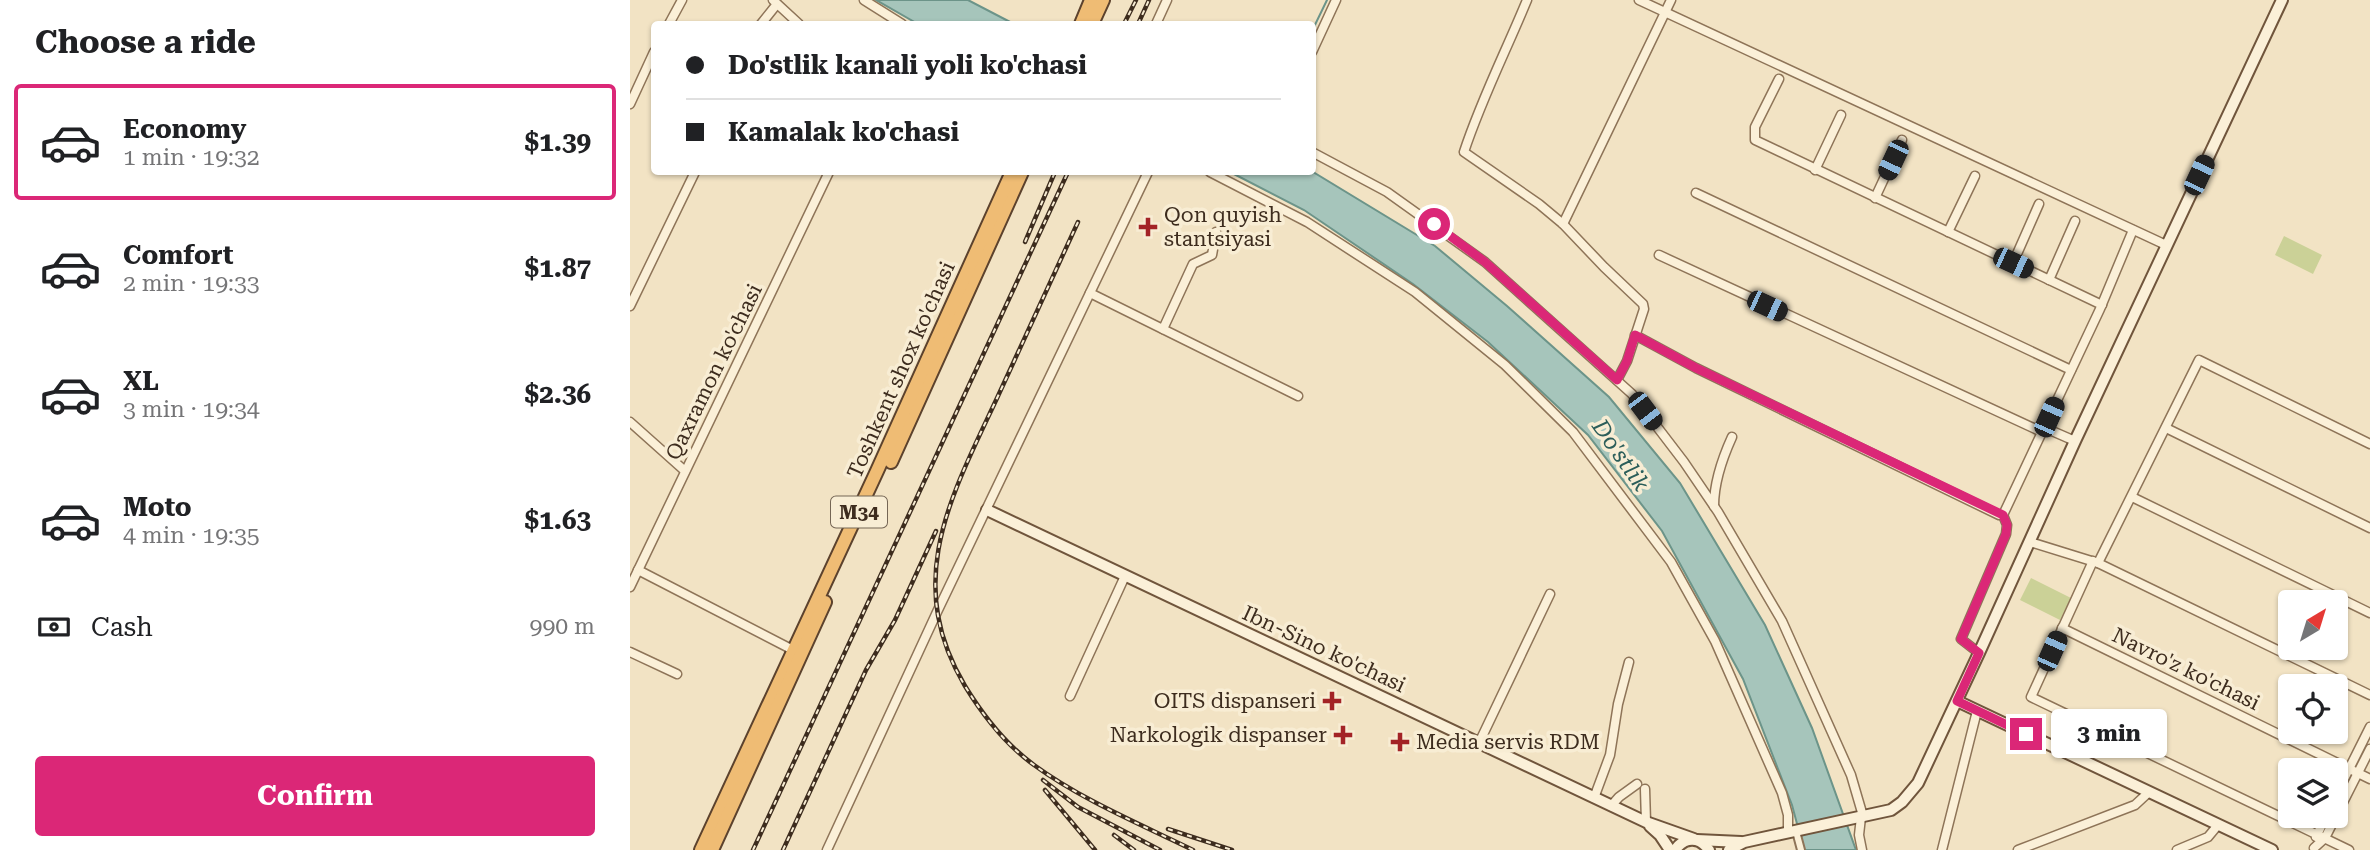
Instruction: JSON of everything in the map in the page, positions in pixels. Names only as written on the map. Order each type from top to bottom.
[{"type":"highway","points":[[1081,21],[1091,0]]},
{"type":"highway","points":[[1093,21],[1103,0]]},
{"type":"highway","name":"Toshkent shox ko'chasi","points":[[712,850],[1011,175]]},
{"type":"highway","name":"Toshkent shox ko'chasi","points":[[701,850],[793,650],[843,554],[1021,175]]},
{"type":"main road","points":[[1675,850],[1683,842],[1744,842],[1891,810],[1910,794],[1918,783],[2282,0]]},
{"type":"main road","name":"Ibn-Sino ko'chasi","points":[[987,510],[1611,806],[1696,840]]},
{"type":"main road","points":[[1957,701],[2272,850]]},
{"type":"main road","points":[[1646,822],[1660,835],[1670,850]]},
{"type":"main road","points":[[1696,840],[1709,850]]},
{"type":"main road","points":[[1729,850],[1744,842]]},
{"type":"street","points":[[670,21],[682,0]]},
{"type":"street","points":[[864,0],[897,21]]},
{"type":"street","points":[[1157,21],[1167,0]]},
{"type":"street","points":[[1316,43],[1336,0]]},
{"type":"street","points":[[1527,0],[1479,107],[1464,152],[1563,224],[1643,304],[1644,309],[1627,361],[1617,380]]},
{"type":"street","points":[[1639,0],[1843,92],[2166,245]]},
{"type":"street","points":[[1563,224],[1671,0]]},
{"type":"street","points":[[763,21],[775,2],[796,21]]},
{"type":"street","points":[[630,104],[651,58]]},
{"type":"street","points":[[1779,79],[1755,127],[1755,141],[2102,305]]},
{"type":"street","points":[[1815,170],[1841,114]]},
{"type":"street","points":[[1875,198],[1902,141]]},
{"type":"street","points":[[1316,154],[1387,192],[1485,262],[1632,394],[1714,506],[1782,621],[1851,775],[1862,850]]},
{"type":"street","points":[[630,306],[694,175]]},
{"type":"street","name":"Qaxramon ko'chasi","points":[[630,587],[828,175]]},
{"type":"street","points":[[827,850],[1147,175]]},
{"type":"street","points":[[1216,175],[1307,222],[1415,292],[1505,365],[1573,432],[1671,562],[1709,630],[1782,793],[1792,833],[1801,850]]},
{"type":"street","points":[[1948,232],[1975,176]]},
{"type":"street","points":[[1696,193],[2071,370]]},
{"type":"street","points":[[2013,263],[2039,204]]},
{"type":"street","points":[[2049,280],[2075,221]]},
{"type":"street","points":[[2003,515],[2102,305],[2133,230]]},
{"type":"street","points":[[1163,329],[1193,264],[1212,255],[1216,232]]},
{"type":"street","points":[[1658,255],[2042,432],[2052,431],[2075,441]]},
{"type":"street","points":[[1090,293],[1298,396]]},
{"type":"street","points":[[1635,335],[1696,368],[2003,515],[2007,525],[2006,534],[1961,639],[1979,653]]},
{"type":"street","points":[[2348,850],[2031,697],[2062,628],[2132,497],[2199,359],[2370,444]]},
{"type":"street","points":[[630,422],[685,471]]},
{"type":"street","points":[[2166,428],[2370,528]]},
{"type":"street","points":[[1714,506],[1717,479],[1731,437]]},
{"type":"street","points":[[2132,497],[2370,613]]},
{"type":"street","points":[[2030,542],[2095,562],[2370,695]]},
{"type":"street","points":[[638,570],[793,650]]},
{"type":"street","points":[[1070,696],[1125,576]]},
{"type":"street","points":[[1479,743],[1550,594]]},
{"type":"street","name":"Navro'z ko'chasi","points":[[2062,628],[2370,779]]},
{"type":"street","points":[[630,652],[677,674]]},
{"type":"street","points":[[1594,798],[1610,755],[1618,704],[1629,662]]},
{"type":"street","points":[[1942,850],[1977,711]]},
{"type":"street","points":[[2314,849],[2354,771],[2370,727]]},
{"type":"street","points":[[2348,779],[2370,749]]},
{"type":"street","points":[[1611,806],[1637,784]]},
{"type":"street","points":[[1645,789],[1646,822]]},
{"type":"street","points":[[2018,850],[2135,804],[2148,792]]},
{"type":"street","points":[[2177,850],[2208,837],[2218,825]]},
{"type":"street","points":[[2321,836],[2323,828]]},
{"type":"green space","points":[[2284,236],[2322,255],[2313,274],[2275,255]]},
{"type":"green space","points":[[2031,578],[2071,598],[2060,620],[2020,600]]},
{"type":"water","points":[[876,0],[968,0],[1008,21],[913,21]]},
{"type":"water","name":"Do'stlik","points":[[1316,174],[1435,246],[1609,397],[1680,483],[1765,625],[1812,728],[1856,850],[1804,850],[1792,805],[1743,679],[1662,531],[1588,435],[1488,342],[1413,284],[1304,210],[1236,175]]},
{"type":"waterway","points":[[1316,23],[1327,0]]},
{"type":"railway","points":[[1126,21],[1136,0]]},
{"type":"railway","points":[[1139,21],[1149,0]]},
{"type":"railway","points":[[1025,242],[1054,175]]},
{"type":"railway","points":[[753,850],[1067,175]]},
{"type":"railway","points":[[1078,222],[951,503],[941,538],[936,574],[937,610],[946,647],[965,686],[1004,739],[1052,778],[1112,811],[1193,850]]},
{"type":"railway","points":[[783,850],[866,670],[895,620],[936,531]]},
{"type":"railway","points":[[1043,780],[1078,807],[1160,850]]},
{"type":"railway","points":[[1045,790],[1095,850]]},
{"type":"railway","points":[[1168,829],[1232,850]]},
{"type":"railway","points":[[1114,835],[1134,850]]},
{"type":"place","name":"Qon quyish stantsiyasi","points":[[1148,227]]},
{"type":"place","name":"OITS dispanseri","points":[[1332,701]]},
{"type":"place","name":"Narkologik dispanser","points":[[1343,735]]},
{"type":"place","name":"Media servis RDM","points":[[1400,742]]},
{"type":"route","points":[[1434,224],[1485,262],[1617,380],[1627,361],[1635,335],[1696,368],[2003,515],[2007,525],[2006,534],[1961,639],[1979,653],[1957,701],[2026,734]]}]
